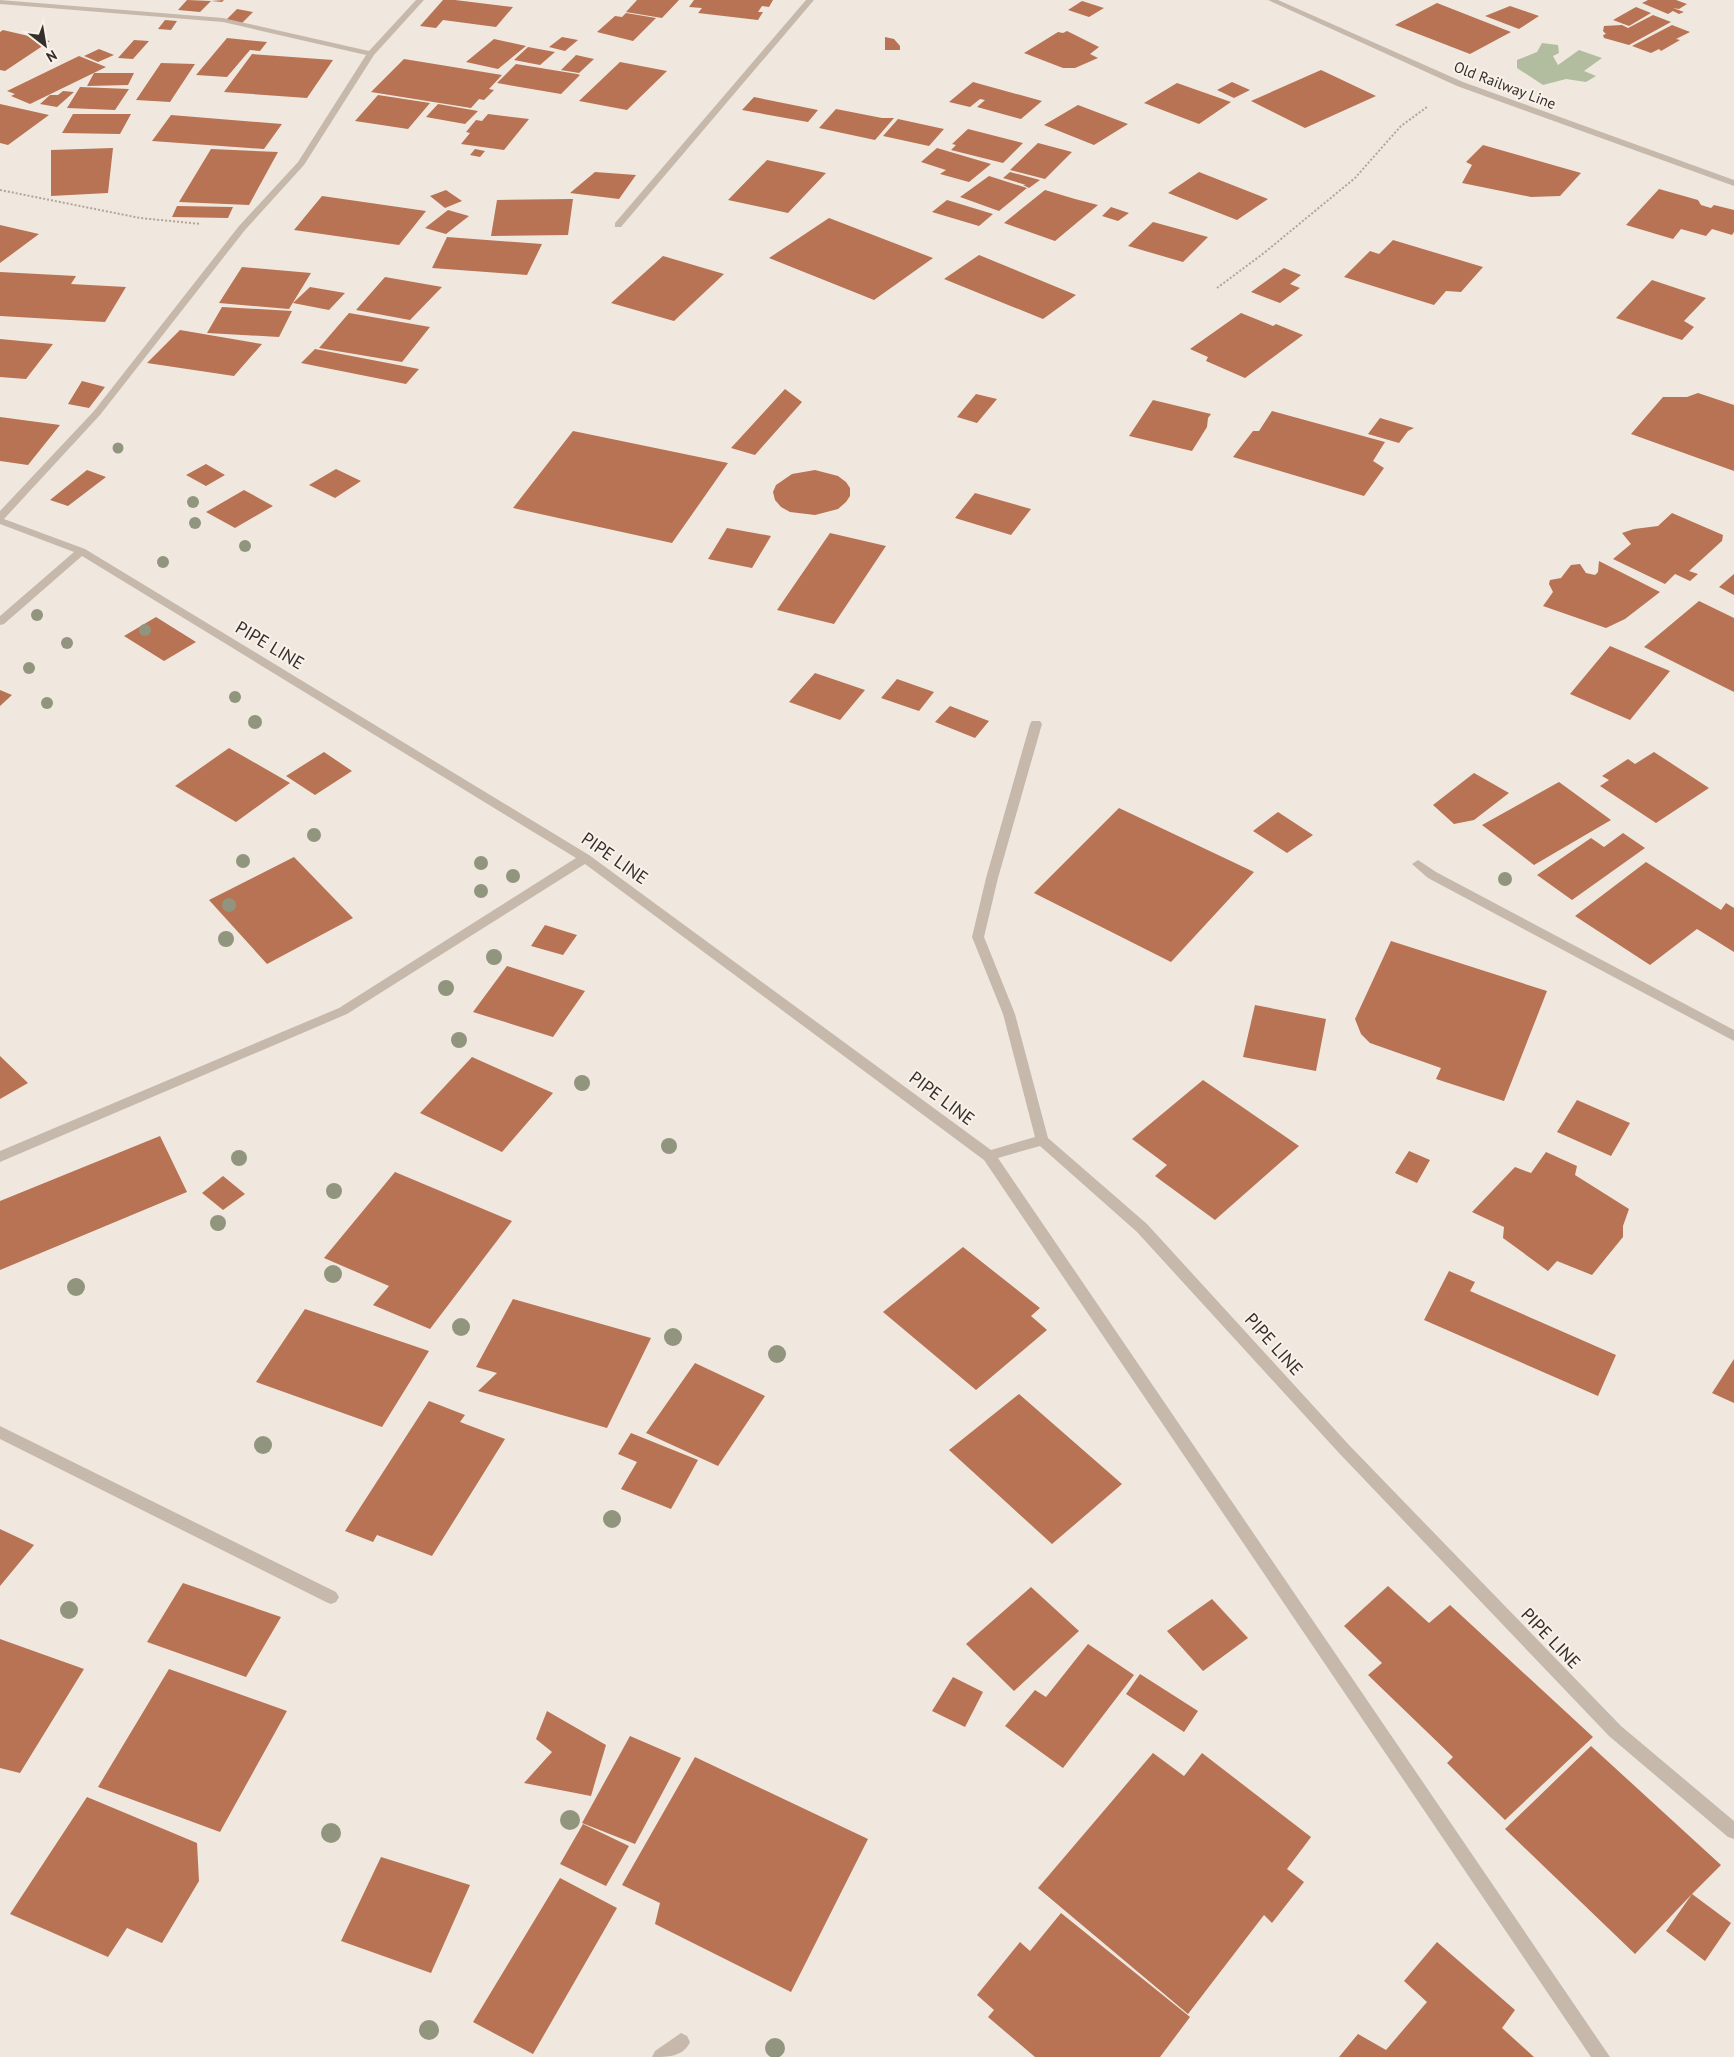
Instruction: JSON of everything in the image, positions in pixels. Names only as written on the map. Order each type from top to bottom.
[{"type":"street","points":[[0,517],[97,413],[242,228],[301,163],[371,54],[420,0]]},
{"type":"street","points":[[618,224],[810,0]]},
{"type":"street","name":"Old Railway Line","points":[[1272,0],[1460,84],[1734,183]]},
{"type":"street","points":[[0,2],[224,20],[371,54]]},
{"type":"street","name":"PIPE LINE","points":[[0,521],[81,551],[585,858],[989,1156],[1600,2057]]},
{"type":"street","points":[[0,622],[81,551]]},
{"type":"street","points":[[989,1156],[1042,1140],[1008,1014],[978,936],[992,878],[1036,724]]},
{"type":"street","points":[[0,1157],[343,1011],[585,858]]},
{"type":"street","points":[[1418,864],[1432,875],[1733,1033]]},
{"type":"street","name":"PIPE LINE","points":[[1042,1140],[1142,1228],[1344,1449],[1614,1731],[1734,1831]]},
{"type":"street","points":[[0,1432],[331,1597]]},
{"type":"street","points":[[661,2057],[681,2042]]},
{"type":"path","points":[[1217,288],[1264,253],[1355,178],[1401,126],[1460,84]]},
{"type":"path","points":[[0,190],[140,218],[242,228]]},
{"type":"green space","points":[[1542,43],[1558,45],[1559,53],[1553,56],[1558,65],[1579,50],[1602,58],[1584,71],[1596,76],[1586,82],[1566,79],[1543,85],[1517,68],[1517,60],[1537,52]]},
{"type":"building","points":[[187,0],[211,1],[200,12],[178,10]]},
{"type":"building","points":[[443,0],[513,7],[496,27],[443,20],[436,28],[420,26]]},
{"type":"building","points":[[637,0],[679,0],[662,18],[626,12]]},
{"type":"building","points":[[694,0],[773,0],[769,7],[762,6],[758,12],[763,12],[758,20],[698,13],[702,8],[689,7]]},
{"type":"building","points":[[1648,0],[1676,0],[1687,4],[1679,9],[1673,8],[1684,12],[1679,14],[1673,11],[1668,14],[1642,3]]},
{"type":"building","points":[[1082,1],[1104,8],[1089,17],[1068,10]]},
{"type":"building","points":[[1437,3],[1511,32],[1470,54],[1395,25]]},
{"type":"building","points":[[1510,6],[1539,16],[1519,29],[1485,16]]},
{"type":"building","points":[[1636,7],[1651,13],[1629,26],[1613,20]]},
{"type":"building","points":[[237,9],[253,12],[242,23],[225,21]]},
{"type":"building","points":[[626,13],[656,18],[633,41],[597,32],[615,16],[622,17]]},
{"type":"building","points":[[1653,15],[1671,22],[1629,45],[1604,38],[1603,35],[1606,34],[1603,31],[1604,26],[1622,25],[1628,28]]},
{"type":"building","points":[[165,20],[177,21],[171,30],[158,29]]},
{"type":"building","points":[[1672,25],[1690,32],[1676,39],[1680,40],[1661,51],[1659,49],[1651,53],[1632,46]]},
{"type":"building","points":[[3,30],[50,41],[5,71],[0,70],[0,32]]},
{"type":"building","points":[[1067,31],[1099,47],[1090,54],[1098,58],[1075,68],[1063,68],[1024,53],[1058,32],[1063,33]]},
{"type":"building","points":[[562,37],[578,40],[565,51],[549,47]]},
{"type":"building","points":[[885,37],[894,39],[900,46],[900,50],[885,50]]},
{"type":"building","points":[[227,38],[267,42],[260,51],[250,50],[227,77],[196,75]]},
{"type":"building","points":[[494,39],[526,46],[498,69],[466,62]]},
{"type":"building","points":[[134,40],[149,41],[133,59],[118,58]]},
{"type":"building","points":[[528,47],[555,52],[540,65],[514,60]]},
{"type":"building","points":[[99,49],[114,55],[98,62],[84,56]]},
{"type":"building","points":[[252,54],[333,60],[307,98],[224,92]]},
{"type":"building","points":[[576,55],[594,59],[579,73],[561,70]]},
{"type":"building","points":[[79,56],[106,67],[30,104],[11,96],[15,94],[7,91]]},
{"type":"building","points":[[404,59],[502,75],[489,89],[494,90],[484,100],[479,99],[471,108],[371,92]]},
{"type":"building","points":[[620,62],[667,71],[627,110],[579,101]]},
{"type":"building","points":[[161,63],[195,64],[170,102],[136,100]]},
{"type":"building","points":[[516,64],[580,75],[561,94],[497,83]]},
{"type":"building","points":[[1321,70],[1376,96],[1305,128],[1251,101]]},
{"type":"building","points":[[94,73],[134,73],[128,85],[87,86]]},
{"type":"building","points":[[973,82],[1042,101],[1021,119],[977,107],[985,100],[980,99],[970,107],[949,102]]},
{"type":"building","points":[[1232,82],[1250,90],[1234,98],[1217,90]]},
{"type":"building","points":[[1177,83],[1231,102],[1199,124],[1144,103]]},
{"type":"building","points":[[80,87],[129,89],[115,110],[67,108]]},
{"type":"building","points":[[63,91],[74,92],[57,107],[40,104],[50,95],[58,95]]},
{"type":"building","points":[[378,95],[430,103],[408,129],[355,121]]},
{"type":"building","points":[[754,97],[818,110],[808,122],[742,110]]},
{"type":"building","points":[[0,104],[49,115],[8,145],[0,143]]},
{"type":"building","points":[[438,104],[478,111],[465,124],[426,117]]},
{"type":"building","points":[[1078,105],[1128,124],[1094,145],[1044,125]]},
{"type":"building","points":[[836,109],[882,118],[894,118],[875,140],[819,128]]},
{"type":"building","points":[[73,114],[131,114],[120,134],[62,133]]},
{"type":"building","points":[[488,114],[529,119],[504,150],[461,144],[470,133],[466,132],[476,120],[482,121]]},
{"type":"building","points":[[171,115],[282,124],[264,149],[152,141]]},
{"type":"building","points":[[898,119],[944,129],[929,146],[883,136]]},
{"type":"building","points":[[968,129],[1023,143],[1003,163],[951,150],[956,145],[952,144]]},
{"type":"building","points":[[1038,143],[1072,152],[1045,179],[1010,170]]},
{"type":"building","points":[[1483,145],[1581,173],[1560,196],[1531,197],[1462,183],[1472,165],[1466,162]]},
{"type":"building","points":[[113,148],[108,193],[51,196],[51,150]]},
{"type":"building","points":[[937,148],[991,164],[969,182],[940,174],[946,170],[921,162]]},
{"type":"building","points":[[211,149],[278,152],[249,205],[179,202]]},
{"type":"building","points":[[475,149],[485,151],[480,157],[470,155]]},
{"type":"building","points":[[767,160],[826,173],[788,213],[728,200]]},
{"type":"building","points":[[595,172],[636,175],[619,199],[570,193]]},
{"type":"building","points":[[1010,172],[1040,180],[1029,188],[1023,185],[1026,185],[1003,178]]},
{"type":"building","points":[[1199,172],[1268,199],[1237,220],[1168,193]]},
{"type":"building","points":[[989,176],[1027,188],[999,211],[960,197]]},
{"type":"building","points":[[1659,189],[1698,200],[1701,205],[1711,208],[1714,205],[1734,210],[1734,232],[1732,235],[1712,229],[1706,236],[1681,229],[1673,239],[1626,225]]},
{"type":"building","points":[[446,190],[462,201],[445,208],[430,196]]},
{"type":"building","points":[[1045,190],[1098,205],[1055,241],[1004,223]]},
{"type":"building","points":[[322,196],[426,211],[399,245],[294,230]]},
{"type":"building","points":[[573,199],[568,235],[491,236],[497,200]]},
{"type":"building","points":[[947,200],[993,214],[979,226],[932,212]]},
{"type":"building","points":[[177,206],[233,207],[228,218],[172,217]]},
{"type":"building","points":[[1111,207],[1129,213],[1118,221],[1102,216]]},
{"type":"building","points":[[448,210],[469,216],[446,234],[425,228]]},
{"type":"building","points":[[829,218],[933,258],[874,300],[769,258]]},
{"type":"building","points":[[1153,222],[1208,237],[1183,262],[1128,246]]},
{"type":"building","points":[[0,225],[39,234],[0,263]]},
{"type":"building","points":[[447,237],[542,244],[527,275],[432,268]]},
{"type":"building","points":[[1393,240],[1483,267],[1461,292],[1446,291],[1434,305],[1344,277],[1370,251],[1379,254]]},
{"type":"building","points":[[979,255],[1076,295],[1043,319],[944,279]]},
{"type":"building","points":[[663,256],[724,274],[674,321],[611,303]]},
{"type":"building","points":[[242,267],[311,273],[289,309],[219,303]]},
{"type":"building","points":[[1284,268],[1301,275],[1290,284],[1300,288],[1280,303],[1251,292]]},
{"type":"building","points":[[0,272],[76,276],[71,284],[126,287],[105,322],[0,316]]},
{"type":"building","points":[[385,277],[442,287],[410,320],[356,310]]},
{"type":"building","points":[[1652,280],[1706,298],[1684,321],[1694,327],[1682,340],[1616,318]]},
{"type":"building","points":[[310,287],[345,293],[329,310],[293,303]]},
{"type":"building","points":[[222,307],[292,311],[279,337],[207,333]]},
{"type":"building","points":[[349,313],[430,327],[402,362],[319,348]]},
{"type":"building","points":[[1241,313],[1273,326],[1276,324],[1303,335],[1245,378],[1206,361],[1208,357],[1190,349]]},
{"type":"building","points":[[180,330],[262,344],[234,376],[147,363]]},
{"type":"building","points":[[0,339],[53,344],[26,379],[0,377]]},
{"type":"building","points":[[315,349],[419,369],[406,384],[301,363]]},
{"type":"building","points":[[82,381],[105,387],[89,408],[68,404]]},
{"type":"building","points":[[785,389],[802,402],[755,455],[731,448]]},
{"type":"building","points":[[1698,393],[1734,405],[1734,471],[1631,434],[1663,397],[1687,397]]},
{"type":"building","points":[[976,394],[997,399],[977,423],[957,417]]},
{"type":"building","points":[[1153,400],[1211,414],[1208,418],[1207,427],[1192,451],[1129,436]]},
{"type":"building","points":[[1272,411],[1385,442],[1373,461],[1384,468],[1364,496],[1233,457],[1253,431],[1259,431]]},
{"type":"building","points":[[0,417],[60,425],[28,465],[0,461]]},
{"type":"building","points":[[1380,418],[1414,428],[1408,431],[1399,443],[1368,434]]},
{"type":"building","points":[[573,431],[728,463],[672,543],[513,508]]},
{"type":"building","points":[[206,464],[225,475],[206,486],[186,475]]},
{"type":"building","points":[[336,469],[361,481],[335,498],[309,485]]},
{"type":"building","points":[[87,470],[106,477],[68,506],[50,500]]},
{"type":"building","points":[[815,470],[838,476],[846,482],[850,488],[850,496],[846,502],[838,509],[815,515],[790,512],[781,507],[775,500],[773,492],[776,485],[792,474]]},
{"type":"building","points":[[244,490],[273,506],[235,528],[206,512]]},
{"type":"building","points":[[975,493],[1031,509],[1011,535],[955,518]]},
{"type":"building","points":[[1672,513],[1723,535],[1722,541],[1689,571],[1698,574],[1690,581],[1675,574],[1665,584],[1613,559],[1631,544],[1622,533],[1634,529],[1658,526]]},
{"type":"building","points":[[727,528],[771,536],[752,568],[708,559]]},
{"type":"building","points":[[830,533],[886,546],[834,624],[777,610]]},
{"type":"building","points":[[1599,561],[1660,592],[1625,619],[1606,628],[1543,606],[1553,592],[1549,584],[1550,580],[1561,578],[1571,565],[1580,564],[1586,573],[1595,575],[1598,572]]},
{"type":"building","points":[[1734,574],[1734,595],[1719,587]]},
{"type":"building","points":[[1699,601],[1734,618],[1734,692],[1644,647]]},
{"type":"building","points":[[156,617],[196,642],[164,661],[124,636]]},
{"type":"building","points":[[1610,646],[1670,671],[1630,720],[1570,694]]},
{"type":"building","points":[[815,673],[865,690],[840,720],[789,702]]},
{"type":"building","points":[[897,679],[934,692],[919,711],[881,698]]},
{"type":"building","points":[[0,690],[12,695],[0,706]]},
{"type":"building","points":[[950,706],[989,721],[975,738],[935,722]]},
{"type":"building","points":[[229,748],[290,783],[236,822],[175,786]]},
{"type":"building","points":[[324,752],[352,771],[315,795],[286,776]]},
{"type":"building","points":[[1654,752],[1709,788],[1656,823],[1600,786],[1609,780],[1602,776],[1628,759],[1635,764]]},
{"type":"building","points":[[1474,773],[1509,793],[1474,820],[1454,824],[1433,805]]},
{"type":"building","points":[[1559,782],[1611,820],[1534,865],[1482,825]]},
{"type":"building","points":[[1119,808],[1254,872],[1171,962],[1034,893]]},
{"type":"building","points":[[1278,812],[1313,835],[1287,853],[1253,831]]},
{"type":"building","points":[[1623,833],[1645,848],[1572,900],[1537,875],[1591,838],[1604,847]]},
{"type":"building","points":[[294,857],[353,918],[267,964],[209,900]]},
{"type":"building","points":[[1646,862],[1721,910],[1726,903],[1734,908],[1734,952],[1697,929],[1650,965],[1575,916]]},
{"type":"building","points":[[545,925],[577,935],[563,955],[531,946]]},
{"type":"building","points":[[1391,941],[1547,991],[1504,1101],[1436,1079],[1441,1068],[1370,1043],[1361,1034],[1355,1019]]},
{"type":"building","points":[[507,966],[585,991],[553,1037],[473,1012]]},
{"type":"building","points":[[1255,1005],[1326,1019],[1316,1071],[1243,1057]]},
{"type":"building","points":[[0,1056],[28,1083],[0,1099]]},
{"type":"building","points":[[472,1057],[553,1093],[502,1152],[420,1113]]},
{"type":"building","points":[[1203,1080],[1299,1146],[1215,1220],[1155,1176],[1167,1165],[1132,1139]]},
{"type":"building","points":[[1577,1100],[1630,1123],[1611,1156],[1557,1132]]},
{"type":"building","points":[[160,1136],[187,1192],[0,1270],[0,1201]]},
{"type":"building","points":[[1409,1151],[1430,1160],[1417,1183],[1395,1173]]},
{"type":"building","points":[[1546,1152],[1577,1166],[1575,1175],[1629,1209],[1623,1226],[1623,1237],[1592,1275],[1557,1261],[1548,1271],[1503,1238],[1504,1227],[1472,1212],[1515,1167],[1531,1173]]},
{"type":"building","points":[[395,1172],[512,1221],[430,1329],[373,1305],[389,1286],[324,1258]]},
{"type":"building","points":[[223,1176],[245,1194],[223,1210],[202,1193]]},
{"type":"building","points":[[963,1247],[1040,1308],[1031,1316],[1047,1330],[976,1390],[883,1312]]},
{"type":"building","points":[[1449,1271],[1475,1282],[1470,1291],[1616,1355],[1598,1396],[1424,1320]]},
{"type":"building","points":[[513,1299],[651,1338],[607,1428],[478,1391],[497,1373],[476,1367]]},
{"type":"building","points":[[305,1309],[429,1351],[382,1427],[256,1382]]},
{"type":"building","points":[[1734,1359],[1734,1403],[1712,1393]]},
{"type":"building","points":[[695,1363],[765,1396],[718,1466],[646,1433]]},
{"type":"building","points":[[1019,1394],[1122,1484],[1052,1544],[949,1450]]},
{"type":"building","points":[[429,1401],[465,1415],[460,1422],[505,1439],[432,1556],[377,1535],[373,1542],[345,1531]]},
{"type":"building","points":[[631,1433],[698,1460],[671,1509],[621,1489],[637,1462],[618,1454]]},
{"type":"building","points":[[0,1529],[34,1545],[0,1586]]},
{"type":"building","points":[[183,1583],[281,1617],[246,1677],[147,1642]]},
{"type":"building","points":[[1388,1586],[1429,1623],[1450,1605],[1593,1737],[1505,1820],[1447,1763],[1453,1757],[1368,1675],[1382,1663],[1344,1626]]},
{"type":"building","points":[[1031,1587],[1079,1631],[1014,1691],[966,1644]]},
{"type":"building","points":[[1212,1599],[1248,1638],[1203,1671],[1167,1631]]},
{"type":"building","points":[[0,1639],[84,1669],[20,1773],[0,1768]]},
{"type":"building","points":[[1088,1644],[1134,1675],[1063,1768],[1005,1726],[1035,1690],[1046,1697]]},
{"type":"building","points":[[169,1669],[287,1711],[220,1832],[98,1787]]},
{"type":"building","points":[[1140,1674],[1198,1711],[1184,1732],[1126,1694]]},
{"type":"building","points":[[953,1677],[983,1692],[965,1727],[932,1711]]},
{"type":"building","points":[[547,1711],[606,1745],[591,1796],[524,1783],[552,1752],[536,1739]]},
{"type":"building","points":[[630,1736],[681,1758],[635,1844],[582,1823]]},
{"type":"building","points":[[1591,1746],[1721,1865],[1635,1954],[1505,1829]]},
{"type":"building","points":[[1153,1753],[1184,1776],[1202,1753],[1311,1837],[1287,1869],[1304,1882],[1272,1923],[1264,1915],[1188,2014],[1038,1888]]},
{"type":"building","points":[[695,1757],[868,1839],[791,1992],[655,1924],[660,1903],[622,1885]]},
{"type":"building","points":[[87,1797],[197,1843],[199,1881],[162,1943],[127,1928],[108,1957],[10,1914]]},
{"type":"building","points":[[583,1824],[629,1846],[606,1886],[560,1864]]},
{"type":"building","points":[[381,1857],[470,1885],[431,1973],[341,1941]]},
{"type":"building","points":[[560,1878],[617,1908],[533,2054],[473,2022]]},
{"type":"building","points":[[1692,1894],[1731,1923],[1705,1961],[1666,1931]]},
{"type":"building","points":[[1061,1913],[1190,2017],[1160,2057],[1035,2057],[988,2017],[994,2010],[977,1995],[1020,1942],[1030,1951]]},
{"type":"building","points":[[1437,1942],[1515,2010],[1502,2028],[1534,2057],[1339,2057],[1358,2034],[1386,2050],[1427,2002],[1404,1981]]}]
